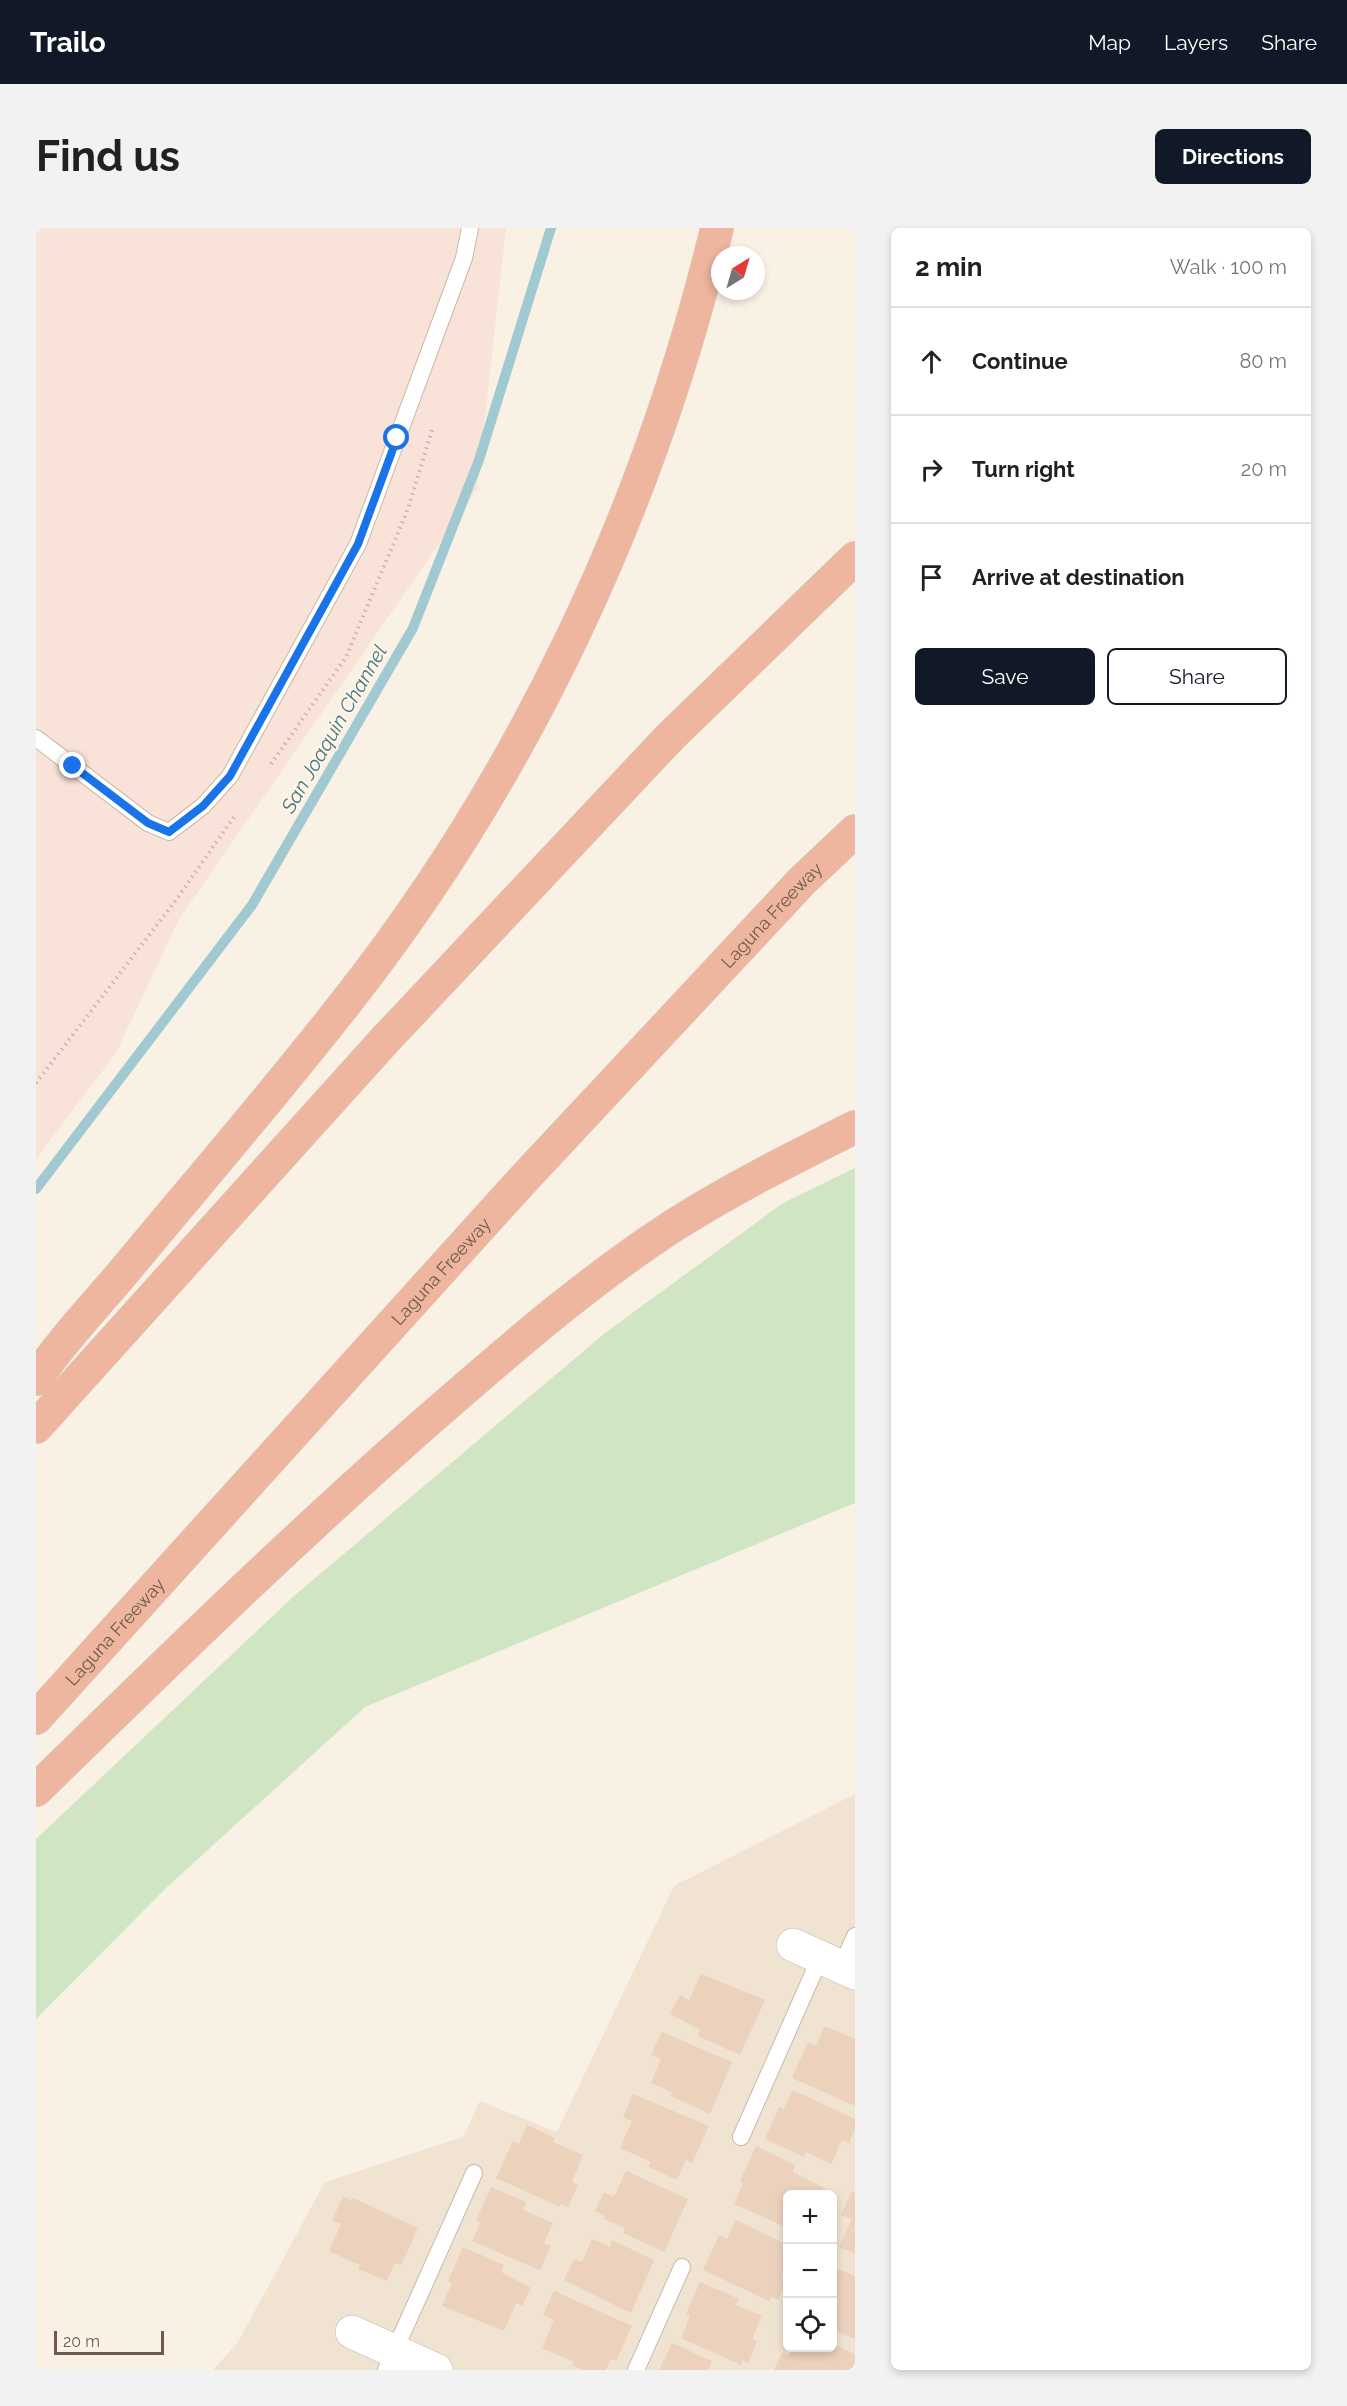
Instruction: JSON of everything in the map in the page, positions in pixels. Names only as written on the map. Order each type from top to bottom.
[{"type":"highway","points":[[36,1379],[347,1001],[401,929],[504,769],[549,683],[636,490],[672,394],[717,228]]},
{"type":"highway","points":[[36,1427],[384,1041],[629,780],[670,737],[855,558]]},
{"type":"highway","name":"Laguna Freeway","points":[[36,1718],[519,1184],[802,881],[855,831]]},
{"type":"highway","points":[[36,1790],[230,1602],[381,1462],[489,1368],[572,1300],[672,1227],[772,1168],[855,1127]]},
{"type":"street","points":[[352,2332],[390,2361],[436,2370]]},
{"type":"lane","points":[[36,738],[148,823],[169,832],[203,806],[230,776],[358,544],[464,258],[470,228]]},
{"type":"lane","points":[[741,2137],[827,1961],[855,1936]]},
{"type":"lane","points":[[390,2361],[474,2174]]},
{"type":"lane","points":[[636,2370],[682,2267]]},
{"type":"shaded area","points":[[36,228],[506,228],[477,489],[179,919],[116,1053],[36,1159]]},
{"type":"shaded area","points":[[855,1794],[855,2370],[213,2370],[238,2342],[325,2182],[463,2137],[480,2101],[557,2132],[674,1886]]},
{"type":"green space","points":[[855,1168],[855,1503],[365,1707],[167,1887],[36,2019],[36,1839],[294,1596],[605,1333],[783,1203]]},
{"type":"building","points":[[701,1974],[765,2000],[740,2055],[698,2036],[700,2030],[670,2014],[680,1995],[689,2000]]},
{"type":"building","points":[[825,2026],[855,2039],[855,2106],[792,2078],[808,2042],[816,2046]]},
{"type":"building","points":[[662,2032],[732,2062],[710,2114],[671,2096],[672,2092],[651,2083],[661,2059],[651,2055]]},
{"type":"building","points":[[793,2090],[855,2119],[855,2129],[849,2143],[842,2140],[831,2164],[806,2152],[804,2157],[765,2139],[779,2107],[784,2109]]},
{"type":"building","points":[[633,2094],[709,2126],[692,2163],[686,2160],[677,2180],[648,2167],[651,2162],[620,2148],[632,2121],[623,2117]]},
{"type":"building","points":[[527,2125],[555,2138],[553,2142],[583,2155],[572,2182],[578,2185],[568,2207],[561,2204],[560,2207],[496,2178],[513,2141],[519,2144]]},
{"type":"building","points":[[756,2146],[795,2165],[793,2172],[826,2189],[783,2190],[783,2226],[734,2204],[743,2183],[740,2181]]},
{"type":"building","points":[[626,2171],[688,2199],[664,2252],[623,2233],[625,2228],[604,2219],[605,2216],[595,2211],[604,2192],[614,2197]]},
{"type":"building","points":[[491,2187],[526,2202],[523,2210],[553,2223],[544,2243],[551,2246],[540,2270],[472,2241],[481,2222],[476,2220]]},
{"type":"building","points":[[852,2191],[855,2193],[855,2254],[839,2247],[852,2219],[841,2215]]},
{"type":"building","points":[[343,2196],[352,2201],[353,2198],[418,2228],[401,2265],[395,2263],[387,2281],[358,2269],[360,2265],[329,2251],[341,2224],[332,2220]]},
{"type":"building","points":[[736,2220],[783,2243],[781,2276],[783,2277],[783,2288],[778,2300],[771,2297],[769,2301],[703,2270],[719,2235],[727,2239]]},
{"type":"building","points":[[592,2239],[610,2247],[612,2240],[654,2260],[631,2313],[564,2280],[574,2259],[582,2262]]},
{"type":"building","points":[[463,2247],[504,2265],[501,2272],[531,2288],[522,2306],[516,2303],[504,2331],[442,2306],[452,2283],[448,2281]]},
{"type":"building","points":[[837,2268],[855,2276],[855,2339],[837,2331]]},
{"type":"building","points":[[700,2282],[739,2299],[736,2305],[762,2316],[752,2339],[757,2342],[748,2363],[743,2360],[741,2365],[681,2338],[690,2316],[686,2314]]},
{"type":"building","points":[[554,2291],[632,2326],[616,2361],[611,2359],[606,2370],[582,2370],[572,2365],[574,2362],[542,2348],[554,2320],[543,2315]]},
{"type":"building","points":[[672,2343],[712,2361],[708,2370],[659,2370]]},
{"type":"building","points":[[837,2346],[855,2354],[855,2370],[774,2370],[782,2353],[789,2356],[791,2352],[837,2352]]},
{"type":"waterway","name":"San Joaquin Channel","points":[[36,1189],[252,905],[413,628],[479,460],[551,228]]},
{"type":"route","points":[[73,766],[148,823],[169,832],[203,806],[230,776],[358,544],[397,438]]}]
